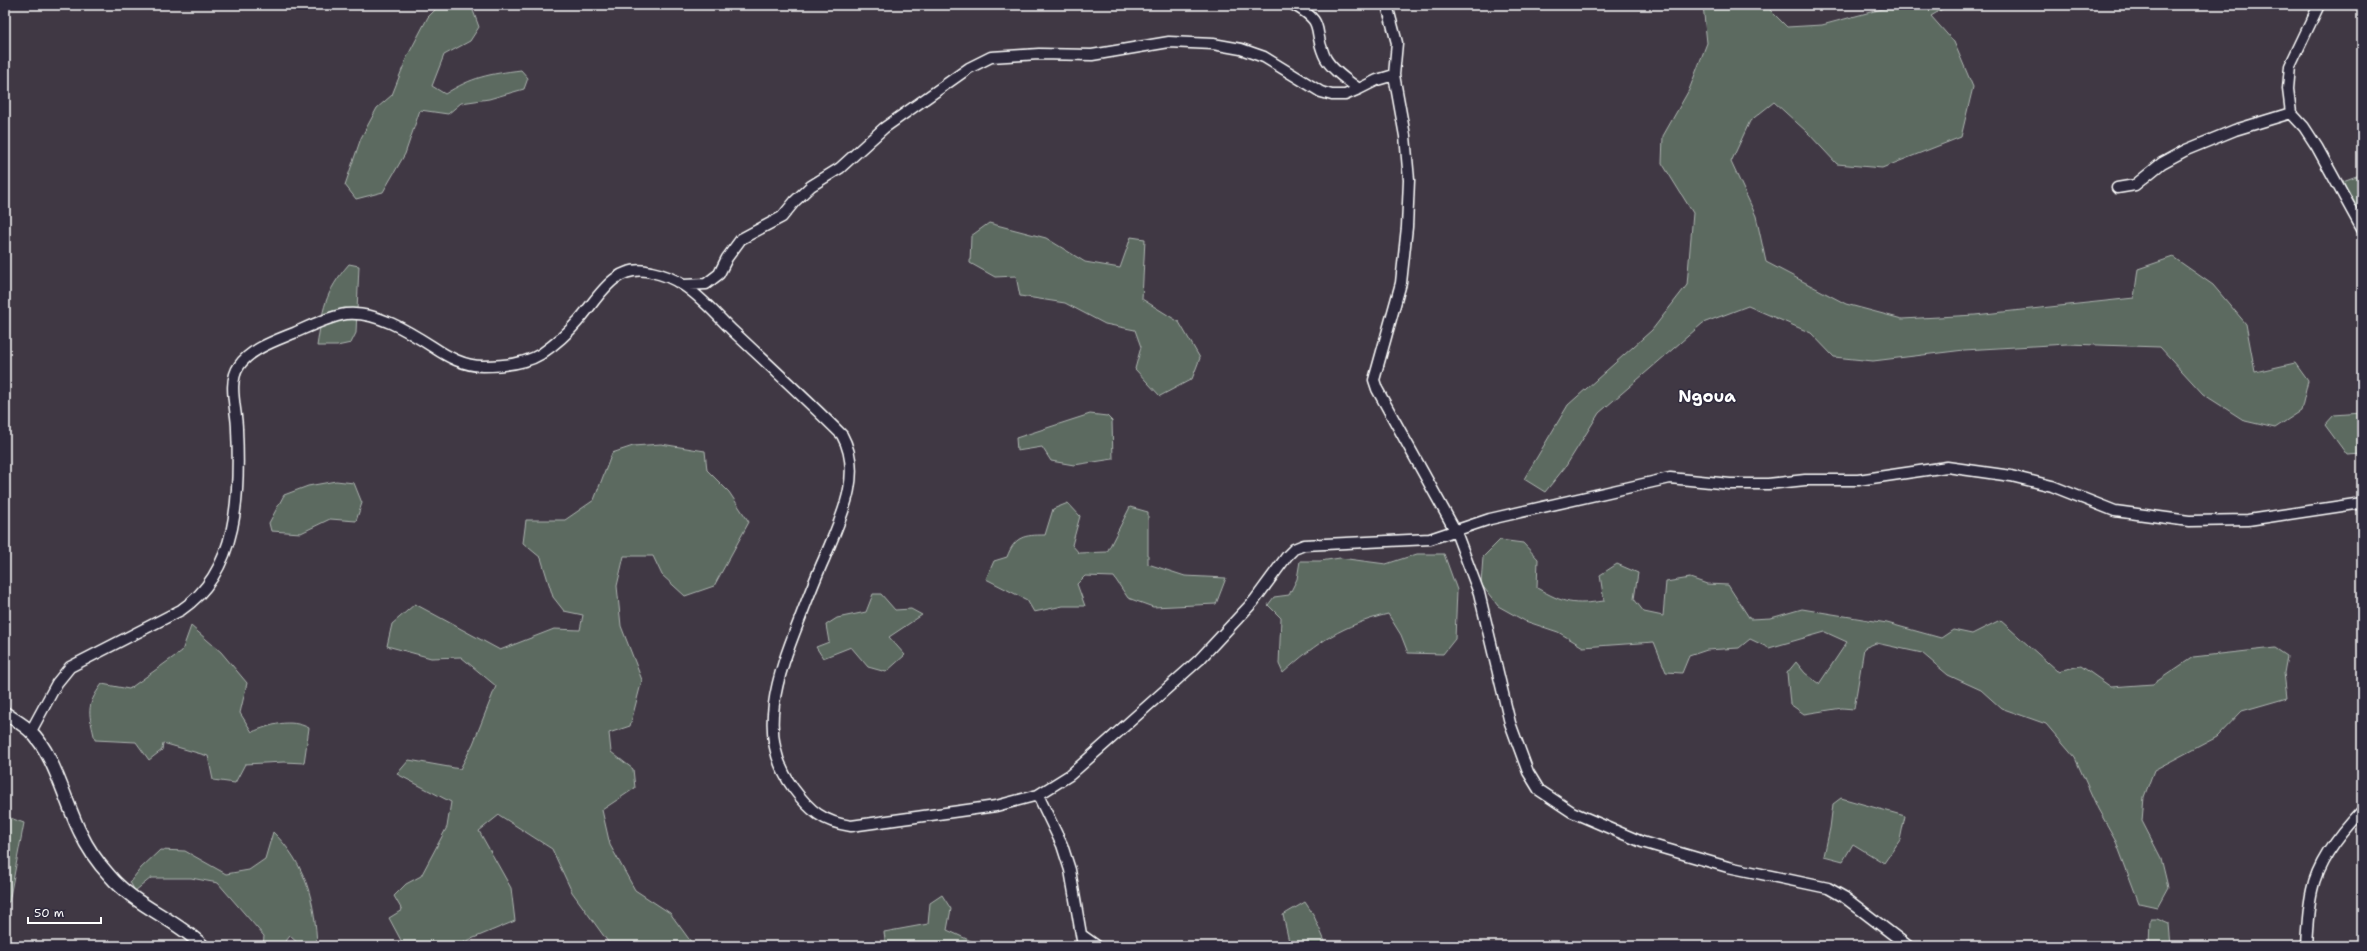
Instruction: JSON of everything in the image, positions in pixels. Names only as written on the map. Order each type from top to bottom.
[{"type":"street","points":[[1294,5],[1312,17],[1316,22],[1322,48],[1327,61],[1359,90]]},
{"type":"street","points":[[1387,5],[1397,43],[1394,75],[1406,136],[1409,180],[1407,227],[1400,283],[1375,371],[1374,380],[1381,396],[1456,532],[1479,593],[1510,723],[1528,772],[1539,790],[1572,812],[1642,842],[1728,867],[1828,888],[1844,897],[1908,946]]},
{"type":"street","points":[[2319,5],[2290,66],[2288,89],[2291,113],[2304,127],[2317,148],[2362,229]]},
{"type":"street","points":[[31,731],[57,682],[70,667],[181,610],[197,600],[209,586],[229,540],[238,498],[238,428],[234,379],[239,365],[251,354],[278,339],[346,314],[379,319],[404,330],[448,357],[463,363],[480,366],[520,362],[539,355],[578,322],[597,296],[614,278],[628,271],[646,270],[683,284],[706,284],[719,274],[727,258],[741,239],[782,217],[795,201],[812,186],[840,168],[884,128],[962,72],[991,57],[1031,54],[1092,55],[1169,42],[1213,44],[1241,49],[1264,58],[1321,92],[1332,95],[1345,95],[1359,90],[1377,80],[1394,75]]},
{"type":"street","points":[[2117,188],[2135,184],[2162,163],[2186,150],[2235,130],[2291,113]]},
{"type":"street","points":[[683,284],[842,435],[850,448],[851,473],[841,522],[794,634],[775,692],[772,718],[777,761],[788,782],[816,814],[833,823],[851,826],[955,813],[996,806],[1038,795],[1070,775],[1199,660],[1254,601],[1287,556],[1294,549],[1304,545],[1430,538],[1456,532],[1490,519],[1670,478],[1730,484],[1768,484],[1805,480],[1858,480],[1947,467],[2011,476],[2045,485],[2115,511],[2189,520],[2248,520],[2362,503]]},
{"type":"street","points":[[5,713],[31,731],[44,749],[80,832],[92,854],[109,876],[134,899],[191,934],[203,946]]},
{"type":"street","points":[[1038,795],[1062,845],[1070,870],[1083,941],[1097,946]]},
{"type":"street","points":[[2306,946],[2312,890],[2315,880],[2325,859],[2340,835],[2362,810]]},
{"type":"green space","points":[[440,5],[471,5],[479,27],[470,41],[444,55],[432,86],[445,94],[481,77],[521,70],[528,78],[524,89],[489,99],[461,103],[448,114],[420,110],[405,154],[383,192],[356,199],[345,185],[361,138],[377,108],[392,95],[407,57],[428,17]]},
{"type":"green space","points":[[1703,5],[1767,5],[1787,27],[1822,25],[1897,5],[1949,5],[1931,16],[1954,42],[1973,87],[1961,137],[1882,168],[1837,164],[1807,132],[1774,102],[1750,121],[1731,162],[1756,216],[1766,262],[1846,304],[1902,319],[1975,315],[2134,298],[2138,269],[2173,257],[2213,285],[2246,324],[2255,372],[2295,363],[2308,381],[2301,411],[2275,428],[2245,421],[2203,394],[2160,347],[2067,344],[1964,350],[1873,361],[1834,357],[1811,333],[1748,306],[1703,323],[1599,413],[1566,466],[1545,492],[1524,479],[1568,405],[1652,330],[1687,285],[1693,213],[1662,163],[1663,136],[1689,90],[1707,43]]},
{"type":"green space","points":[[2362,174],[2362,223],[2343,181]]},
{"type":"green space","points":[[989,223],[1046,238],[1085,262],[1120,268],[1131,237],[1145,239],[1142,299],[1179,322],[1200,358],[1192,379],[1160,396],[1135,369],[1141,347],[1135,330],[1105,324],[1065,303],[1020,296],[1016,276],[995,277],[970,263],[971,236]]},
{"type":"green space","points":[[349,264],[359,266],[356,333],[351,343],[337,346],[317,346],[323,311],[329,293]]},
{"type":"green space","points":[[2362,413],[2362,454],[2347,455],[2325,425],[2334,415]]},
{"type":"green space","points":[[1090,414],[1107,416],[1112,421],[1113,459],[1074,465],[1051,461],[1042,447],[1017,451],[1016,438]]},
{"type":"green space","points":[[661,444],[705,451],[707,470],[729,492],[749,522],[714,586],[685,596],[662,575],[653,556],[624,556],[617,586],[621,626],[642,680],[630,726],[609,733],[611,752],[633,769],[635,788],[602,810],[610,845],[635,890],[670,913],[694,946],[611,946],[572,892],[552,849],[499,815],[479,831],[511,888],[515,921],[464,942],[464,946],[404,946],[389,918],[402,910],[394,896],[406,884],[421,876],[447,827],[451,802],[397,774],[409,760],[460,769],[473,744],[496,686],[461,657],[431,658],[387,646],[392,624],[415,604],[500,650],[554,629],[580,630],[583,615],[564,611],[553,597],[541,558],[523,543],[526,520],[565,520],[594,500],[612,453],[633,446]]},
{"type":"green space","points":[[336,481],[354,483],[362,503],[356,521],[330,519],[301,533],[271,531],[269,523],[284,495],[308,486]]},
{"type":"green space","points":[[1068,503],[1080,516],[1072,545],[1079,553],[1107,552],[1130,507],[1148,512],[1148,564],[1185,576],[1226,578],[1216,604],[1153,607],[1128,598],[1114,577],[1085,576],[1077,584],[1085,606],[1063,606],[1034,612],[1027,600],[986,579],[994,561],[1007,557],[1013,545],[1021,538],[1031,535],[1045,535],[1053,509]]},
{"type":"green space","points":[[1500,540],[1523,543],[1538,559],[1537,588],[1569,602],[1584,603],[1604,601],[1600,575],[1617,564],[1638,573],[1634,599],[1644,612],[1663,616],[1666,582],[1690,578],[1707,584],[1728,585],[1750,619],[1771,618],[1802,609],[1887,623],[1941,638],[1953,630],[1972,634],[2000,620],[2057,671],[2081,666],[2111,687],[2153,684],[2193,657],[2275,648],[2287,656],[2284,673],[2287,698],[2242,711],[2217,737],[2154,770],[2144,797],[2142,821],[2161,858],[2168,887],[2157,907],[2139,903],[2115,839],[2098,809],[2075,758],[2046,724],[2001,708],[1981,690],[1948,675],[1922,653],[1876,643],[1864,648],[1854,709],[1842,708],[1804,714],[1790,704],[1787,673],[1796,662],[1805,673],[1819,684],[1847,642],[1825,632],[1769,648],[1750,639],[1739,648],[1707,650],[1689,656],[1682,673],[1666,672],[1654,642],[1583,647],[1558,632],[1525,621],[1498,606],[1481,584],[1483,557]]},
{"type":"green space","points":[[1417,554],[1444,554],[1457,590],[1455,639],[1443,654],[1408,653],[1401,635],[1388,614],[1372,618],[1331,636],[1307,652],[1283,673],[1279,664],[1281,618],[1268,605],[1274,597],[1289,595],[1297,579],[1300,561],[1320,561],[1340,558],[1386,564]]},
{"type":"green space","points":[[873,594],[881,594],[895,610],[911,609],[922,615],[889,637],[905,655],[886,672],[868,667],[851,647],[823,658],[816,647],[829,642],[826,625],[837,618],[866,612]]},
{"type":"green space","points":[[191,626],[221,652],[247,683],[240,713],[252,732],[273,725],[287,723],[295,723],[309,728],[304,763],[284,762],[245,764],[235,783],[213,780],[208,756],[163,743],[162,750],[149,760],[136,742],[95,740],[90,710],[93,699],[102,684],[129,689],[182,651]]},
{"type":"green space","points":[[1841,798],[1905,816],[1900,840],[1884,863],[1853,844],[1843,861],[1824,856],[1833,804]]},
{"type":"green space","points":[[5,816],[24,823],[9,902],[5,902]]},
{"type":"green space","points":[[273,832],[294,857],[307,884],[314,914],[317,946],[301,946],[290,936],[282,946],[263,946],[264,936],[218,883],[191,878],[151,878],[135,891],[130,882],[141,868],[160,850],[185,851],[226,874],[249,870],[265,859]]},
{"type":"green space","points":[[942,895],[951,909],[947,930],[982,946],[886,946],[884,932],[928,924],[930,903]]},
{"type":"green space","points":[[1305,902],[1313,914],[1327,946],[1290,946],[1283,915]]},
{"type":"green space","points":[[2150,919],[2157,919],[2169,924],[2171,946],[2149,946]]},
{"type":"district","name":"Ngoua","points":[[1707,396]]}]
